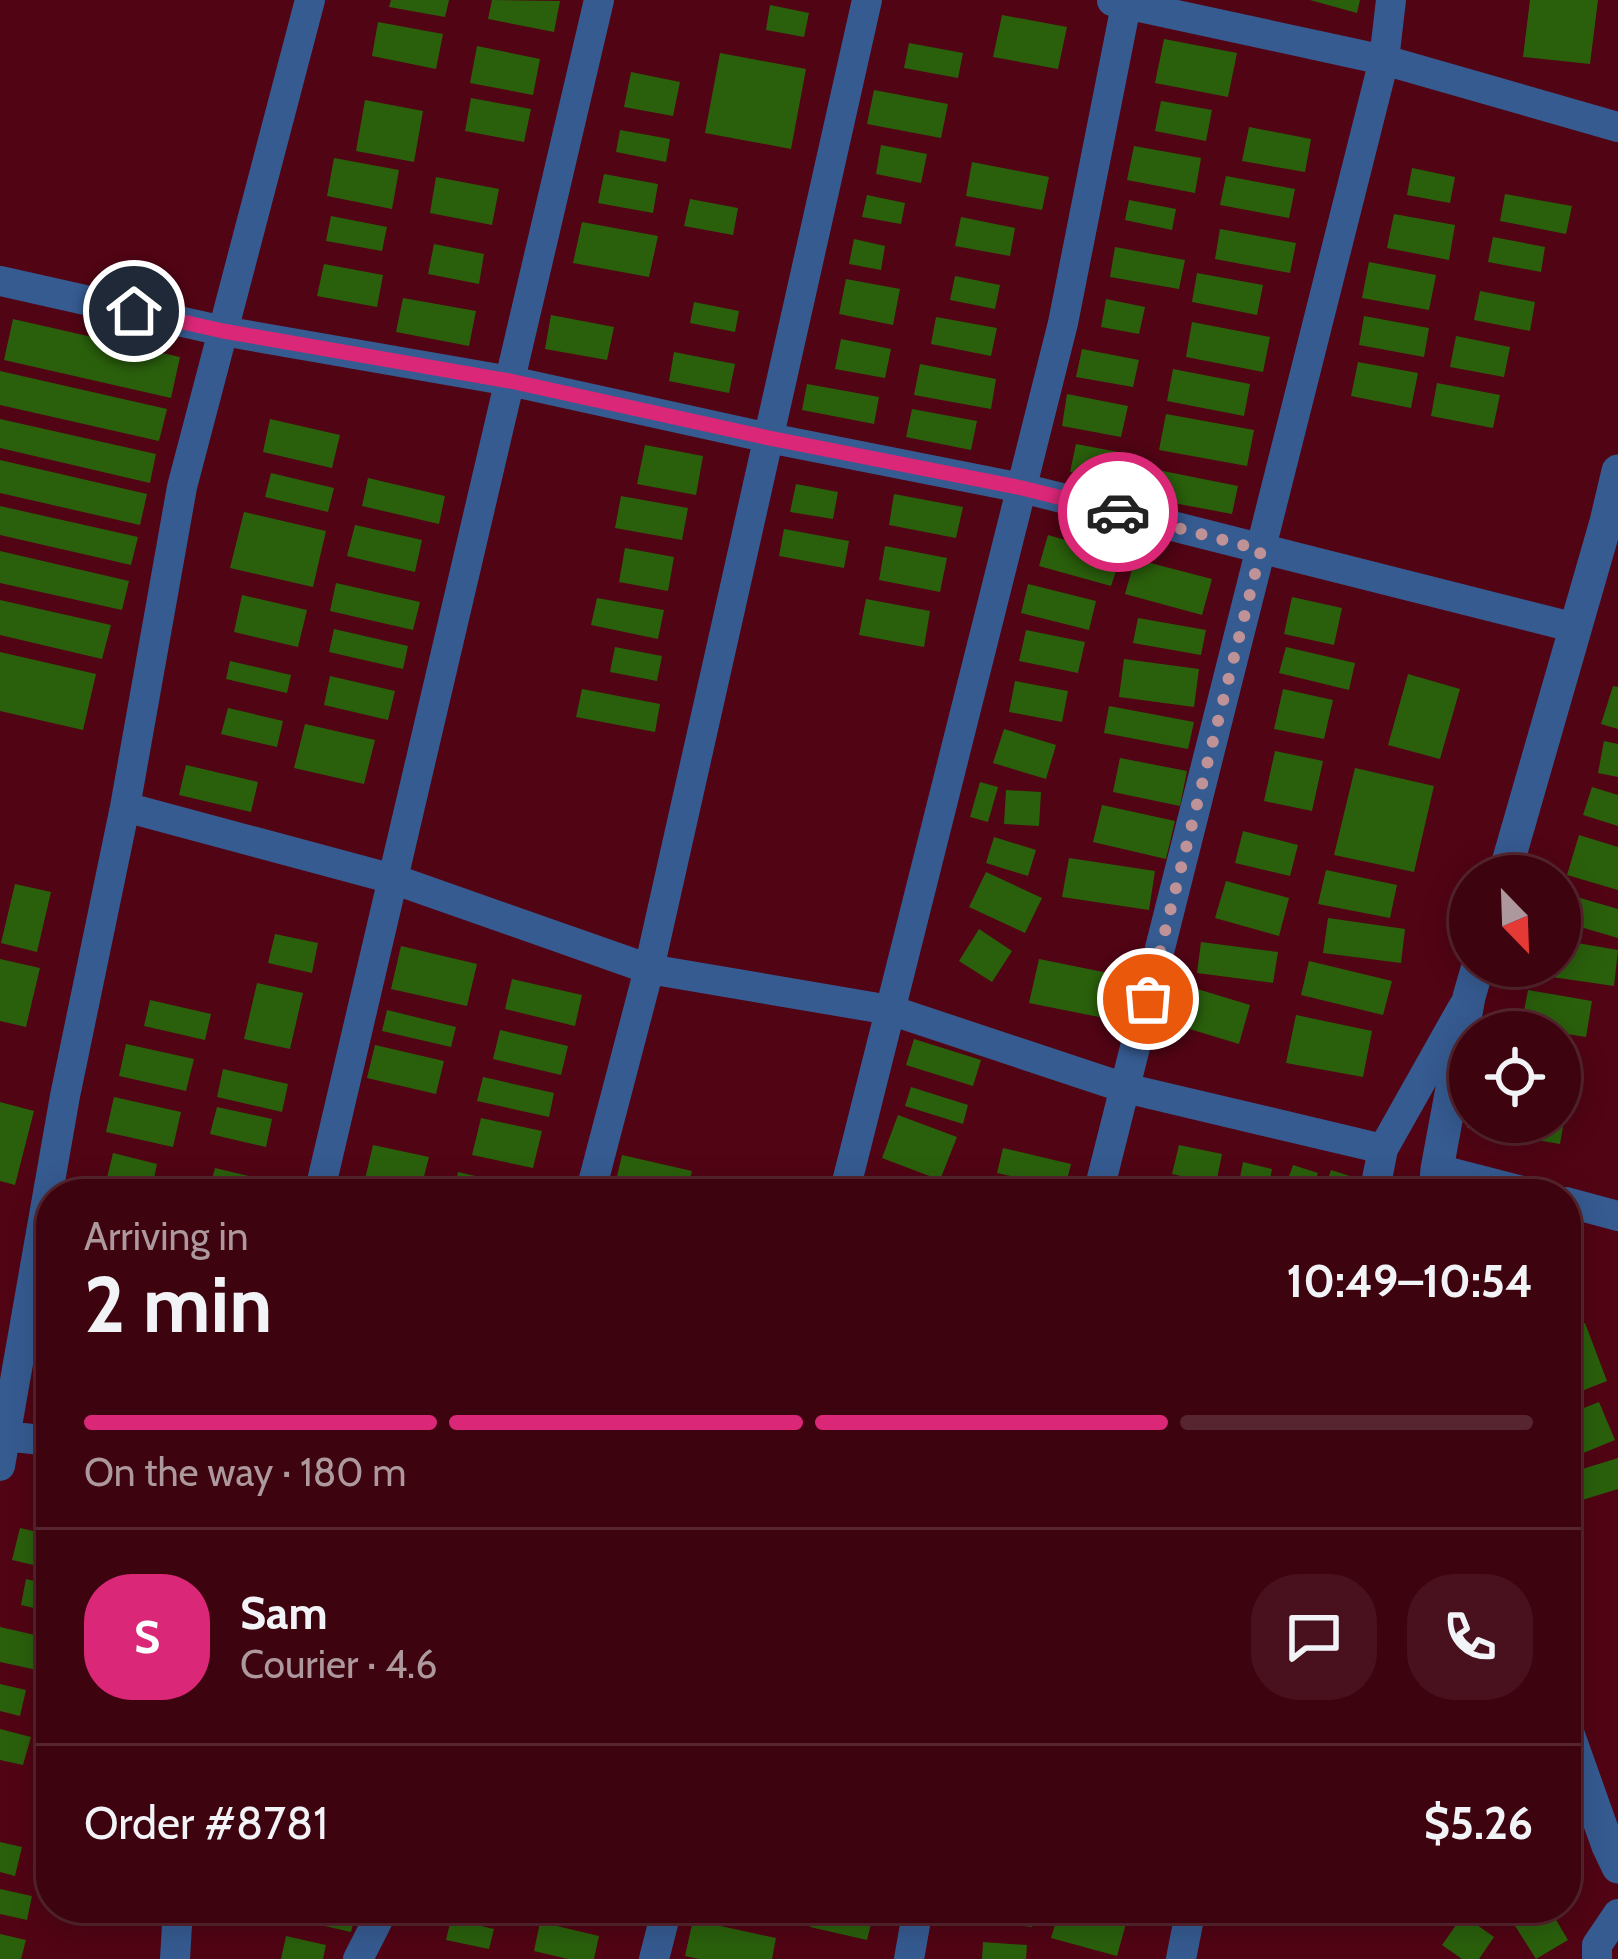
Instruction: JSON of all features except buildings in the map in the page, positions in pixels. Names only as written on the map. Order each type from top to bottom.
[{"type":"street","points":[[51,1179],[125,808],[182,487],[310,0]]},
{"type":"street","points":[[323,1179],[599,0]]},
{"type":"street","points":[[594,1179],[649,969],[867,0]]},
{"type":"street","points":[[1102,1179],[1384,60],[1391,0]]},
{"type":"street","points":[[848,1179],[1063,323],[1120,2],[1384,60],[1618,127]]},
{"type":"street","points":[[0,281],[223,331],[510,381],[1022,488],[1576,628]]},
{"type":"street","points":[[1510,855],[1576,628],[1612,524],[1618,471]]},
{"type":"street","points":[[125,808],[393,879],[649,969],[890,1010],[1125,1088],[1383,1149]]},
{"type":"street","points":[[1377,1179],[1383,1149],[1470,987]]},
{"type":"street","points":[[1436,1179],[1472,987]]},
{"type":"street","points":[[1581,1206],[1618,1216]]},
{"type":"street","points":[[36,1262],[3,1451],[36,1444]]},
{"type":"street","points":[[1581,1770],[1618,1867]]},
{"type":"street","points":[[1597,1959],[1597,1945],[1618,1914]]},
{"type":"street","points":[[175,1959],[177,1923]]},
{"type":"street","points":[[358,1959],[376,1923]]},
{"type":"street","points":[[654,1959],[663,1923]]},
{"type":"street","points":[[910,1959],[916,1923]]},
{"type":"street","points":[[1181,1959],[1188,1923]]},
{"type":"way so far","points":[[1118,512],[1261,550],[1148,999]]},
{"type":"route","points":[[134,311],[510,381],[1118,512]]}]
